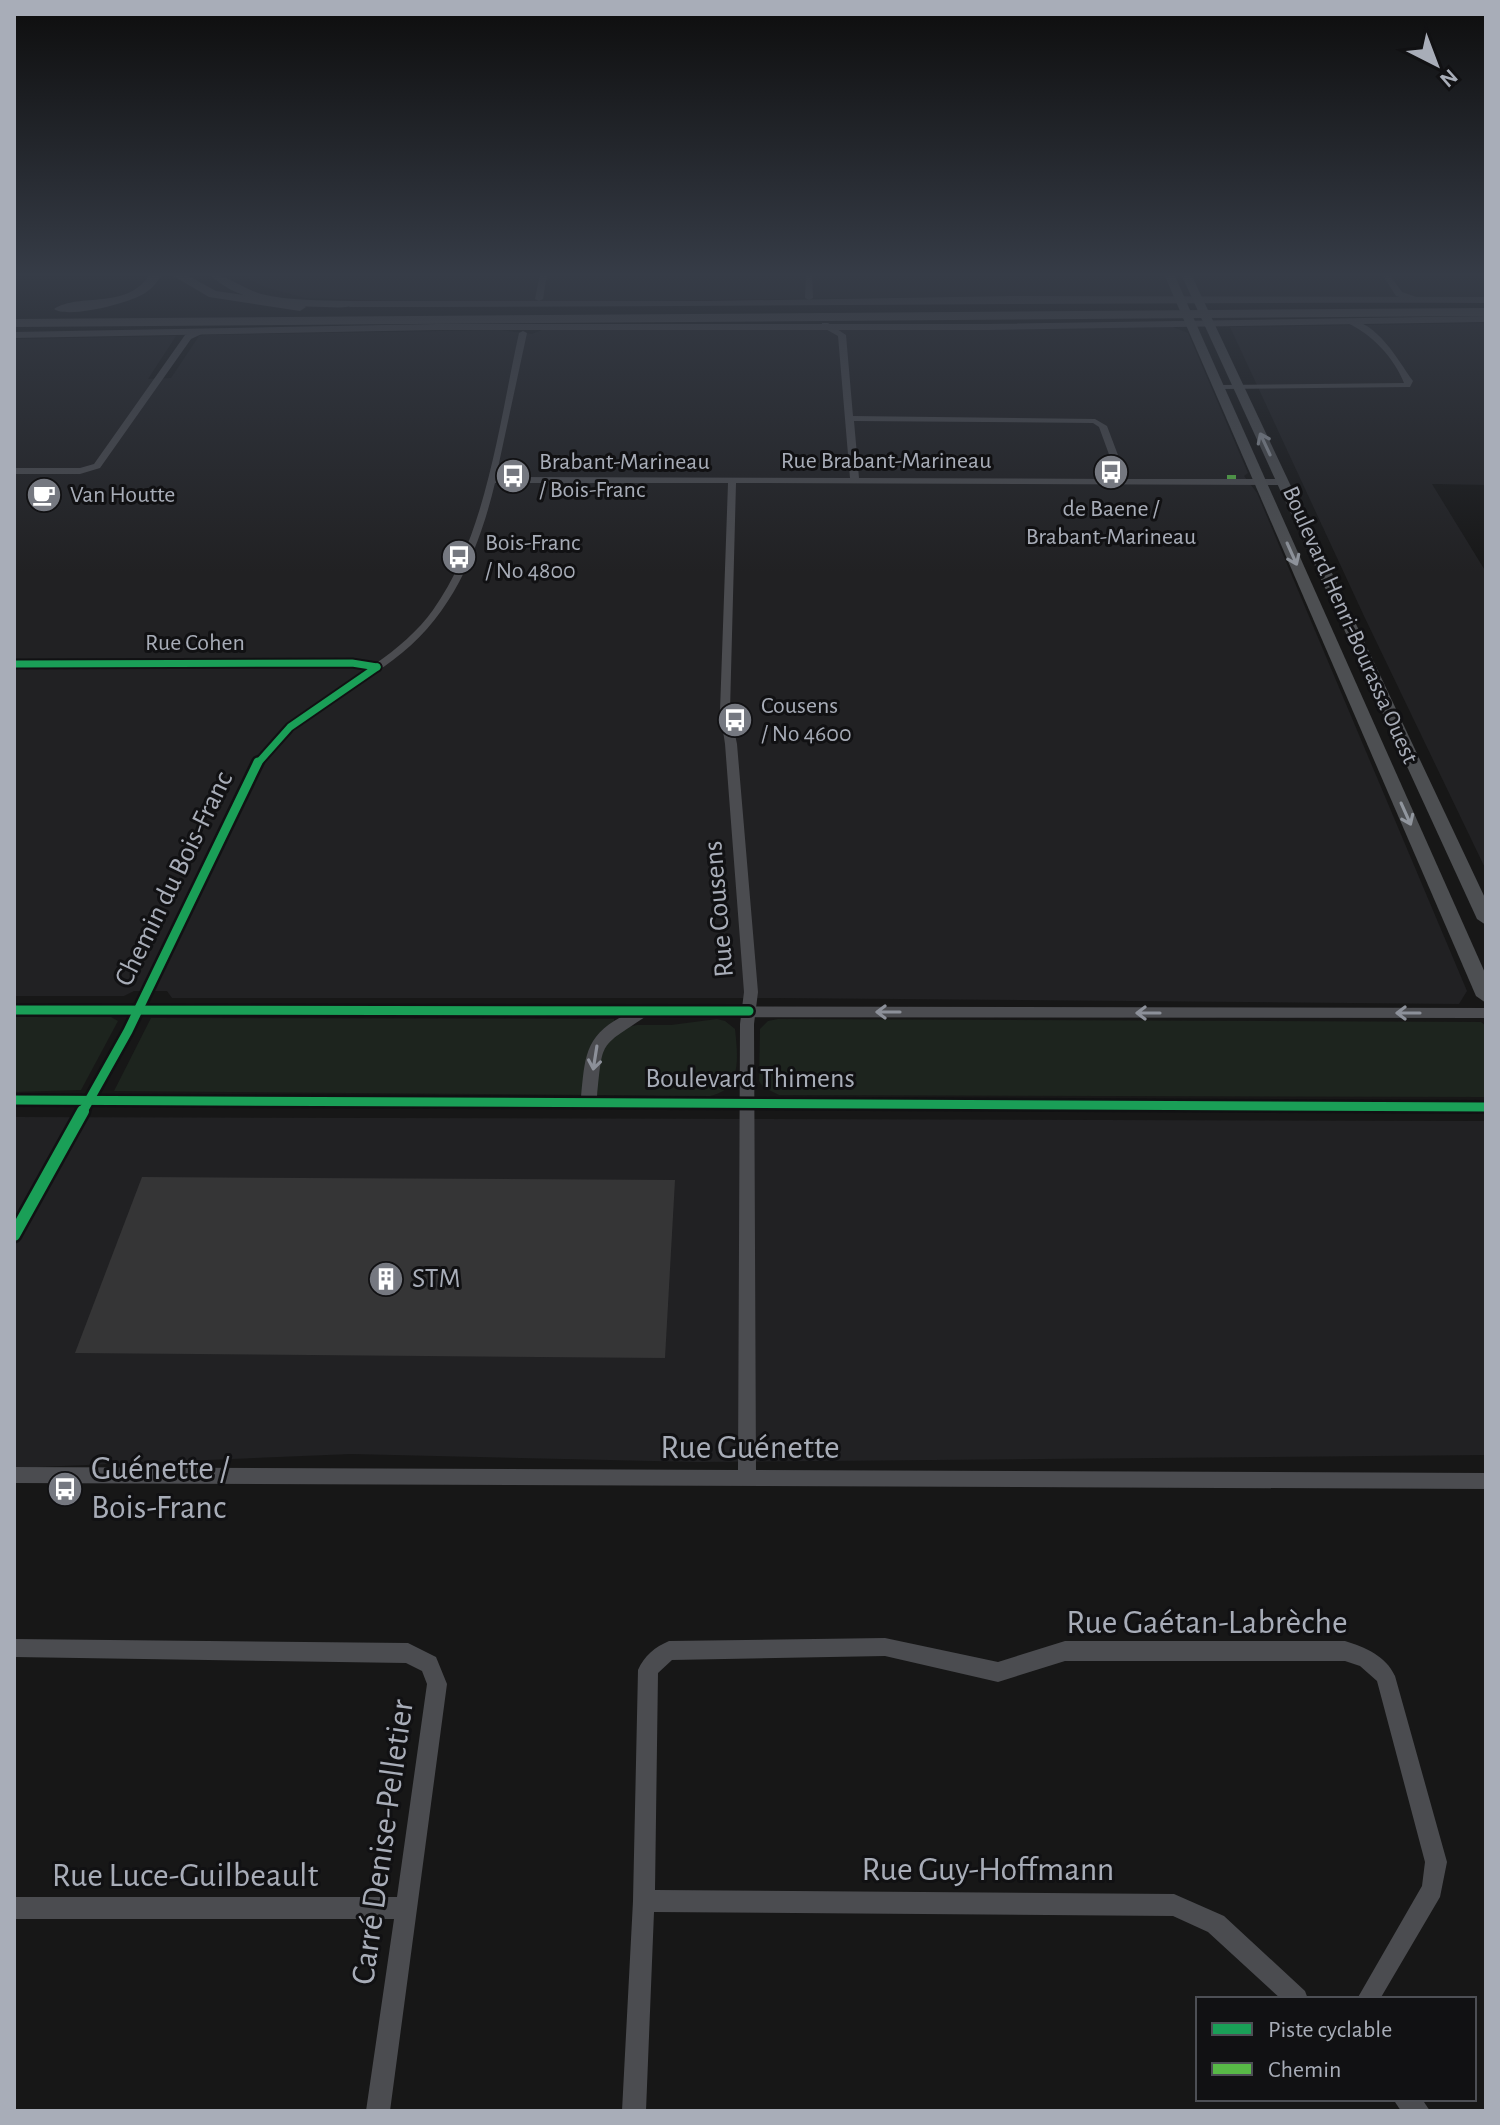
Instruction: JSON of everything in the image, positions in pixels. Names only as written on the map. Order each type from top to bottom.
[{"type":"main road","name":"Boulevard Henri-Bourassa Ouest","points":[[1214,373],[1486,996]]},
{"type":"main road","name":"Boulevard Henri-Bourassa Ouest","points":[[1233,373],[1486,919]]},
{"type":"street","points":[[14,471],[80,471],[97,466],[158,373]]},
{"type":"street","name":"Chemin du Bois-Franc","points":[[14,1235],[91,1100],[262,757],[296,723],[416,636],[448,599],[471,550],[514,373]]},
{"type":"street","points":[[845,373],[855,481]]},
{"type":"street","points":[[1220,387],[1407,385],[1409,381],[1403,373]]},
{"type":"street","points":[[849,418],[1095,421],[1103,426],[1123,481]]},
{"type":"street","name":"Rue Brabant-Marineau","points":[[490,480],[1283,482]]},
{"type":"street","name":"Rue Cousens","points":[[732,481],[725,711],[731,744],[751,992],[747,1103],[747,1478]]},
{"type":"street","name":"Rue Cohen","points":[[14,664],[352,663],[377,667]]},
{"type":"street","points":[[14,1010],[1486,1013]]},
{"type":"street","points":[[588,1103],[600,1038],[608,1030],[645,1012]]},
{"type":"street","name":"Boulevard Thimens","points":[[14,1100],[1486,1107]]},
{"type":"street","name":"Rue Guénette","points":[[14,1475],[1486,1481]]},
{"type":"street","name":"Rue Gaétan-Labrèche","points":[[634,2111],[644,1901],[648,1670],[669,1651],[885,1647],[998,1672],[1065,1651],[1345,1651],[1374,1663],[1385,1676],[1436,1862],[1432,1889],[1369,1997]]},
{"type":"street","name":"Carré Denise-Pelletier","points":[[14,1648],[408,1653],[429,1664],[437,1684],[378,2111]]},
{"type":"street","name":"Rue Guy-Hoffmann","points":[[644,1901],[1174,1905],[1216,1924],[1295,1997]]},
{"type":"street","name":"Rue Luce-Guilbeault","points":[[14,1908],[405,1908]]},
{"type":"shaded area","points":[[14,373],[152,373],[148,379],[171,378],[174,373],[1205,373],[1248,473],[1244,476],[1257,493],[1467,991],[1459,1004],[778,998],[172,998],[167,991],[134,991],[124,996],[14,996]]},
{"type":"shaded area","points":[[1251,373],[1486,373],[1486,485],[1432,484],[1486,572],[1486,870]]},
{"type":"shaded area","points":[[14,1017],[111,1017],[118,1021],[81,1090],[14,1092]]},
{"type":"shaded area","points":[[151,1018],[614,1019],[616,1030],[637,1025],[671,1025],[717,1019],[735,1029],[737,1061],[733,1080],[728,1087],[710,1096],[114,1091]]},
{"type":"shaded area","points":[[768,1021],[1481,1022],[1486,1026],[1486,1097],[779,1095],[763,1087],[759,1081],[760,1029]]},
{"type":"shaded area","points":[[14,1117],[1486,1121],[1486,1455],[697,1462],[351,1454],[14,1468]]},
{"type":"building","name":"STM","points":[[142,1177],[675,1180],[665,1358],[75,1353]]},
{"type":"marked path","points":[[1227,477],[1238,477]]},
{"type":"cycle path","points":[[14,664],[352,663],[377,667]]},
{"type":"cycle path","points":[[14,1235],[128,1031],[258,762],[290,727],[377,667]]},
{"type":"cycle path","points":[[14,1010],[749,1011]]},
{"type":"cycle path","points":[[14,1100],[1486,1107]]},
{"type":"place","name":"de Baene / Brabant-Marineau","points":[[1111,472]]},
{"type":"place","name":"Brabant-Marineau / Bois-Franc","points":[[513,476]]},
{"type":"place","name":"Van Houtte","points":[[44,495]]},
{"type":"place","name":"Bois-Franc / No 4800","points":[[459,557]]},
{"type":"place","name":"Cousens / No 4600","points":[[735,720]]},
{"type":"place","name":"STM","points":[[386,1279]]},
{"type":"place","name":"Guénette / Bois-Franc","points":[[65,1489]]}]
